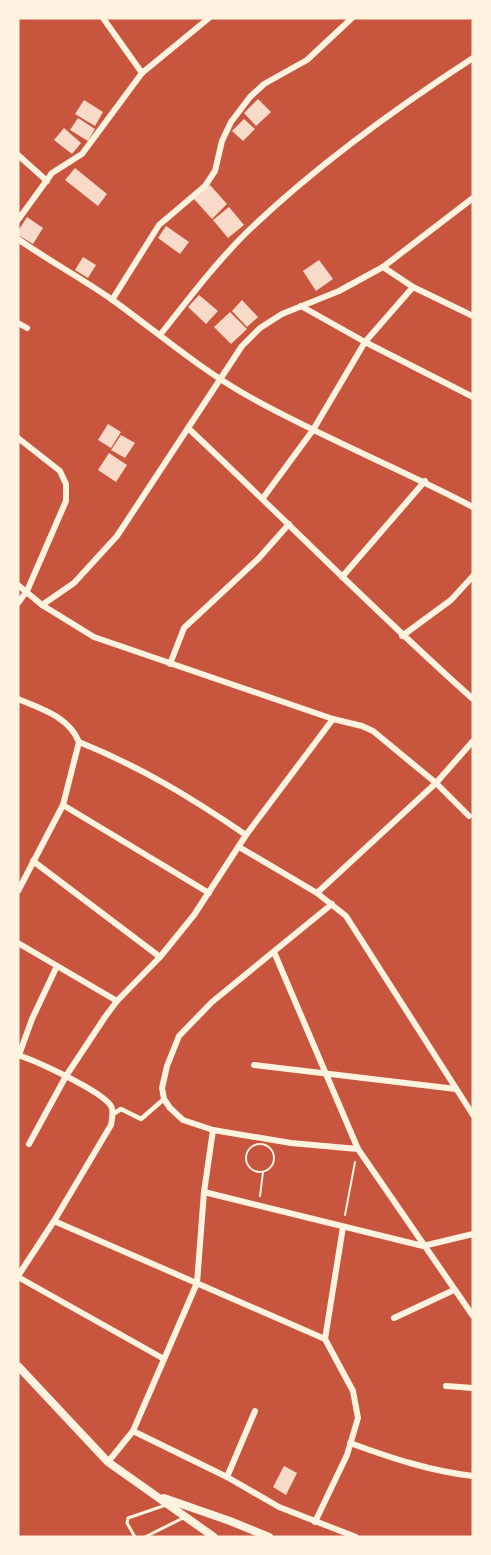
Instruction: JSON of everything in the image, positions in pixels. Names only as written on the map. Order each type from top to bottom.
[{"type":"street","points":[[103,18],[142,73]]},
{"type":"street","points":[[18,220],[52,173],[82,154],[142,73],[209,18]]},
{"type":"street","points":[[112,300],[159,225],[205,186],[215,171],[222,141],[231,122],[250,97],[264,84],[307,60],[352,18]]},
{"type":"street","points":[[160,335],[224,256],[315,171],[435,82],[473,58]]},
{"type":"street","points":[[18,155],[46,181]]},
{"type":"street","points":[[42,605],[74,583],[117,536],[242,345],[260,328],[282,314],[339,291],[383,267],[473,198]]},
{"type":"street","points":[[18,239],[112,300],[194,363],[246,395],[473,507]]},
{"type":"street","points":[[383,267],[413,287],[473,316]]},
{"type":"street","points":[[263,498],[313,430],[365,342],[413,287]]},
{"type":"street","points":[[301,306],[473,398]]},
{"type":"street","points":[[18,323],[27,328]]},
{"type":"street","points":[[188,428],[263,498],[402,636],[473,699]]},
{"type":"street","points":[[18,438],[60,471],[66,484],[66,501],[27,591],[18,603]]},
{"type":"street","points":[[342,578],[424,481]]},
{"type":"street","points":[[170,664],[184,628],[259,558],[289,524]]},
{"type":"street","points":[[402,636],[450,600],[473,576]]},
{"type":"street","points":[[18,585],[42,605],[94,637],[373,731],[435,783],[469,816]]},
{"type":"street","points":[[18,699],[68,723],[79,742],[63,805],[18,891]]},
{"type":"street","points":[[28,1144],[66,1076],[117,1001],[160,957],[194,915],[246,835],[333,719]]},
{"type":"street","points":[[317,893],[435,783],[473,741]]},
{"type":"street","points":[[79,742],[151,774],[192,798],[246,835]]},
{"type":"street","points":[[63,805],[209,893]]},
{"type":"street","points":[[239,847],[317,893],[346,916],[473,1115]]},
{"type":"street","points":[[33,861],[160,957]]},
{"type":"street","points":[[332,904],[212,1002],[179,1036],[167,1066],[162,1089],[164,1099],[170,1108],[183,1120],[213,1130],[291,1143],[358,1149]]},
{"type":"street","points":[[18,943],[117,1001]]},
{"type":"street","points":[[274,952],[358,1149],[473,1316]]},
{"type":"street","points":[[57,966],[32,1019],[19,1055],[66,1076],[103,1099],[111,1105],[113,1114],[111,1125],[54,1221],[18,1276],[164,1359]]},
{"type":"street","points":[[254,1065],[456,1089]]},
{"type":"street","points":[[113,1114],[121,1109],[141,1119],[164,1099]]},
{"type":"street","points":[[108,1462],[133,1431],[197,1283],[204,1192],[213,1130]]},
{"type":"street","points":[[204,1192],[423,1246],[473,1234]]},
{"type":"street","points":[[54,1221],[325,1339]]},
{"type":"street","points":[[315,1522],[347,1455],[358,1418],[353,1391],[325,1339],[343,1227]]},
{"type":"street","points":[[394,1318],[454,1290]]},
{"type":"street","points":[[18,1366],[108,1462],[214,1537]]},
{"type":"street","points":[[446,1386],[473,1388]]},
{"type":"street","points":[[227,1477],[255,1411]]},
{"type":"street","points":[[133,1431],[227,1477],[279,1507],[356,1537]]},
{"type":"street","points":[[350,1443],[423,1468],[442,1473],[473,1476]]},
{"type":"street","points":[[153,1494],[269,1537]]},
{"type":"lane","points":[[135,1537],[127,1523],[128,1518],[167,1504]]},
{"type":"lane","points":[[145,1537],[185,1517]]},
{"type":"path","points":[[258,1144],[269,1147],[274,1157],[272,1167],[263,1172],[254,1171],[246,1162],[249,1150],[258,1144]]},
{"type":"path","points":[[343,1227],[358,1149]]},
{"type":"path","points":[[259,1206],[263,1172]]},
{"type":"building","points":[[258,99],[271,112],[256,126],[244,113]]},
{"type":"building","points":[[84,100],[103,112],[95,126],[75,114]]},
{"type":"building","points":[[78,118],[95,129],[88,141],[70,130]]},
{"type":"building","points":[[244,119],[255,129],[243,141],[232,131]]},
{"type":"building","points":[[64,128],[81,143],[72,154],[54,140]]},
{"type":"building","points":[[75,168],[107,194],[98,206],[65,180]]},
{"type":"building","points":[[210,185],[227,204],[212,219],[194,199]]},
{"type":"building","points":[[229,207],[244,225],[228,238],[213,220]]},
{"type":"building","points":[[27,217],[43,228],[33,244],[18,235]]},
{"type":"building","points":[[166,226],[189,242],[180,254],[158,238]]},
{"type":"building","points":[[83,257],[96,265],[88,278],[75,270]]},
{"type":"building","points":[[319,260],[333,279],[316,291],[303,271]]},
{"type":"building","points":[[199,295],[218,311],[206,324],[188,307]]},
{"type":"building","points":[[242,300],[258,317],[247,327],[232,311]]},
{"type":"building","points":[[230,312],[247,329],[231,344],[214,327]]},
{"type":"building","points":[[108,424],[121,432],[111,448],[98,440]]},
{"type":"building","points":[[121,435],[135,443],[125,458],[111,450]]},
{"type":"building","points":[[109,453],[127,465],[116,482],[98,470]]},
{"type":"building","points":[[284,1466],[297,1473],[286,1495],[273,1487]]}]
